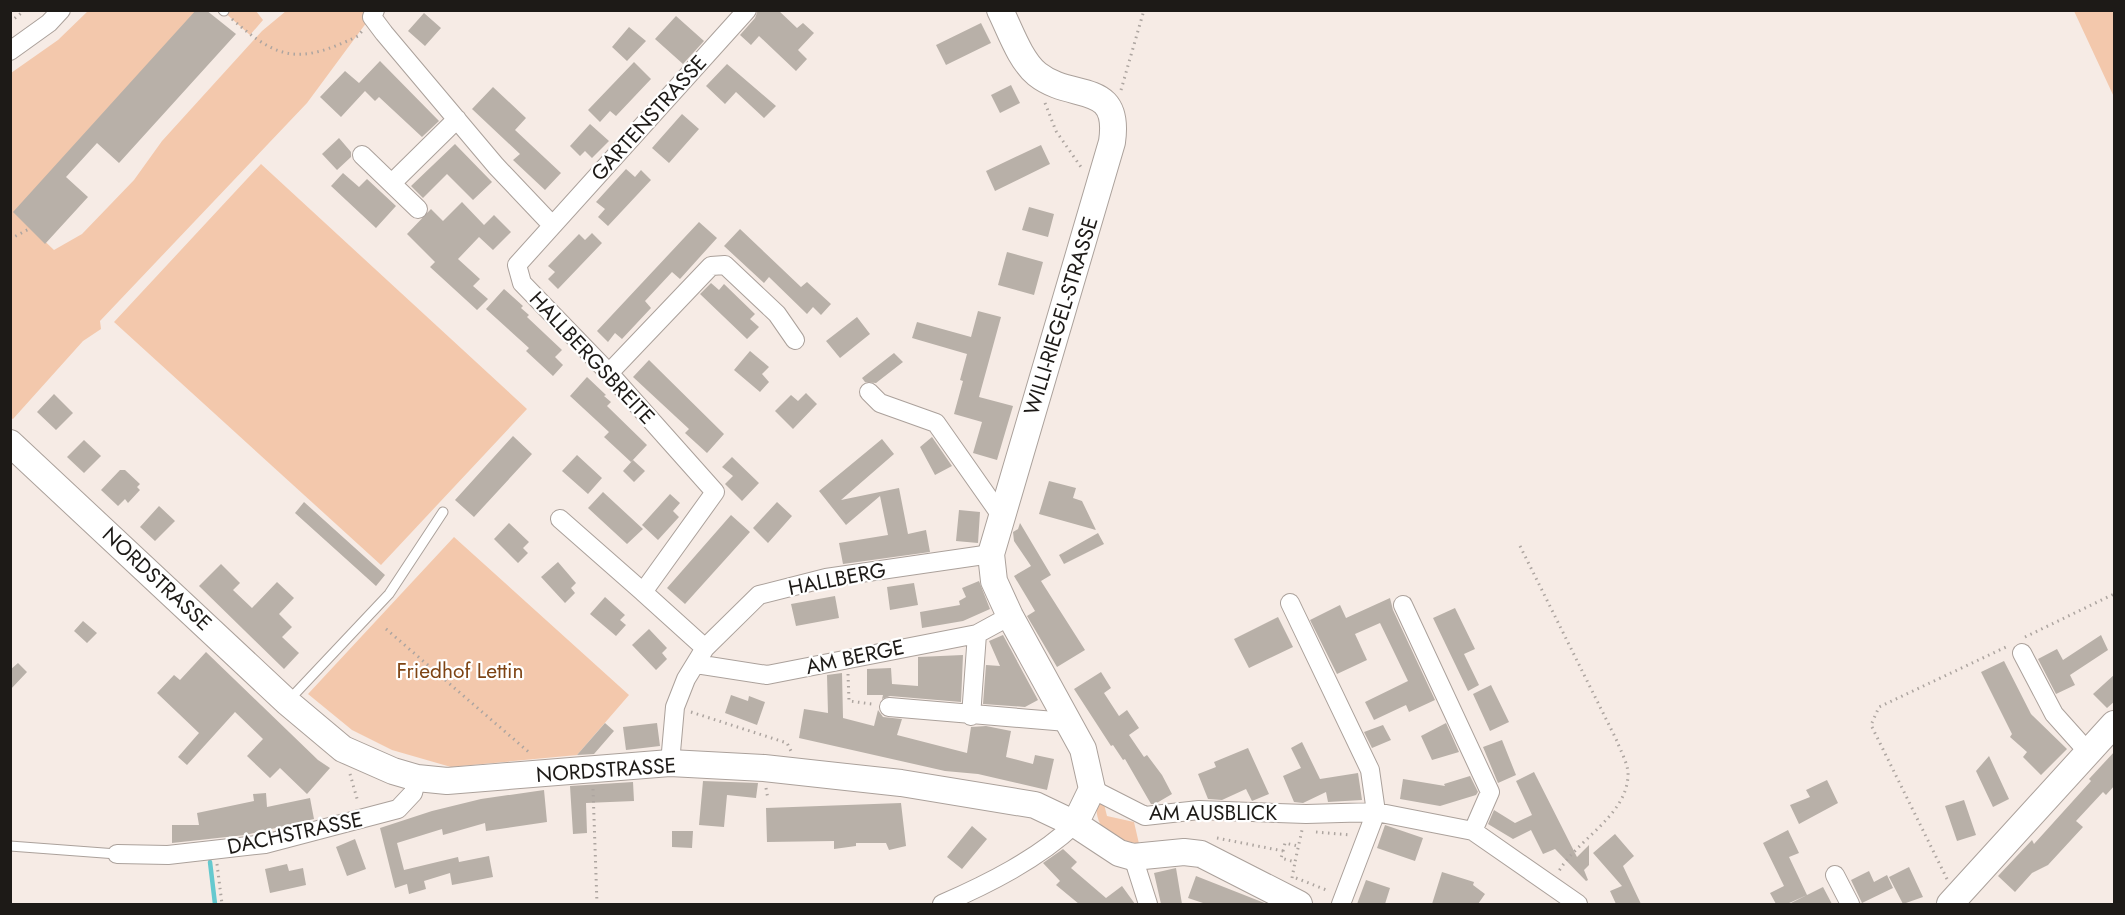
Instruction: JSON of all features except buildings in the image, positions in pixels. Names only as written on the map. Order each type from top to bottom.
[{"type":"street","points":[[10,51],[49,23],[61,10]]},
{"type":"street","name":"GARTENSTRASSE","points":[[552,225],[747,10]]},
{"type":"street","points":[[1000,10],[1025,59],[1036,74],[1057,85],[1096,97],[1107,104],[1113,114]]},
{"type":"street","points":[[374,14],[496,166],[552,225]]},
{"type":"street","name":"WILLI-RIEGEL-STRASSE","points":[[1092,789],[1083,749],[1010,616],[994,581],[991,554],[1112,141],[1113,114]]},
{"type":"street","points":[[392,183],[457,119]]},
{"type":"street","points":[[362,155],[418,208]]},
{"type":"street","name":"HALLBERGSBREITE","points":[[552,225],[518,265],[522,283],[609,373],[715,492],[643,592]]},
{"type":"street","points":[[609,373],[711,266],[725,265],[777,314],[795,340]]},
{"type":"street","points":[[869,392],[880,403],[936,423],[1002,517]]},
{"type":"street","name":"NORDSTRASSE","points":[[10,443],[287,702],[343,749],[374,765],[417,778],[476,781],[670,763],[800,772],[902,783],[1035,805],[1075,824],[1119,853],[1133,857]]},
{"type":"street","points":[[560,519],[674,619],[700,656]]},
{"type":"street","name":"HALLBERG","points":[[670,763],[675,706],[700,656],[759,595],[826,578],[991,554]]},
{"type":"street","points":[[1290,603],[1370,770],[1376,812],[1343,901]]},
{"type":"street","points":[[1403,605],[1490,792],[1473,831],[1578,904]]},
{"type":"street","name":"AM BERGE","points":[[700,656],[767,675],[977,634],[1010,616]]},
{"type":"street","points":[[971,716],[977,634]]},
{"type":"street","points":[[2015,647],[2054,714],[2088,752]]},
{"type":"street","points":[[889,707],[971,716],[1067,722]]},
{"type":"street","points":[[1954,900],[2115,724]]},
{"type":"street","name":"DACHSTRASSE","points":[[117,854],[168,855],[265,844],[387,813],[407,802],[413,793],[417,778]]},
{"type":"street","points":[[942,904],[979,888],[1060,838],[1075,824],[1092,789]]},
{"type":"street","name":"AM AUSBLICK","points":[[1092,789],[1145,816],[1199,810],[1304,822],[1376,812],[1473,831]]},
{"type":"street","points":[[1148,904],[1133,857],[1184,852],[1201,854],[1299,904]]},
{"type":"street","points":[[1835,875],[1850,904]]},
{"type":"lane","points":[[287,702],[389,594],[443,512]]},
{"type":"lane","name":"DACHSTRASSE","points":[[10,846],[117,854]]},
{"type":"path","points":[[10,22],[25,10]]},
{"type":"path","points":[[1113,114],[1144,10]]},
{"type":"path","points":[[224,11],[262,45],[275,50],[305,54],[324,51],[358,36],[374,14]]},
{"type":"path","points":[[1044,100],[1056,131],[1098,191]]},
{"type":"path","points":[[10,239],[31,228]]},
{"type":"path","points":[[1520,546],[1617,741],[1628,774],[1620,803],[1566,859],[1550,886]]},
{"type":"path","points":[[1954,900],[1871,725],[1878,707],[2015,647],[2114,594]]},
{"type":"path","points":[[386,629],[553,773]]},
{"type":"path","points":[[848,659],[849,701],[889,707]]},
{"type":"path","points":[[675,706],[788,743],[800,772]]},
{"type":"path","points":[[592,769],[597,902]]},
{"type":"path","points":[[350,777],[360,810]]},
{"type":"path","points":[[1299,846],[1285,843],[1281,858],[1295,862],[1299,846],[1304,822],[1367,836]]},
{"type":"path","points":[[1209,837],[1283,852]]},
{"type":"path","points":[[215,850],[222,904]]},
{"type":"path","points":[[1292,876],[1343,901]]},
{"type":"green space","points":[[88,11],[196,11],[14,212],[54,250],[82,234],[134,180],[162,141],[262,31],[286,11],[375,11],[307,103],[100,321],[101,329],[83,341],[13,419],[11,418],[11,73],[58,40]]},
{"type":"green space","points":[[223,11],[256,11],[263,20],[250,35]]},
{"type":"green space","points":[[2074,11],[2114,11],[2114,97]]},
{"type":"green space","points":[[261,164],[527,409],[381,565],[114,322]]},
{"type":"green space","name":"Friedhof Lettin","points":[[454,537],[629,695],[577,755],[451,767],[392,750],[352,730],[308,694]]},
{"type":"green space","points":[[1097,803],[1104,804],[1107,816],[1134,822],[1140,848],[1123,843],[1108,834],[1099,821]]},
{"type":"waterway","points":[[210,862],[215,904]]}]
